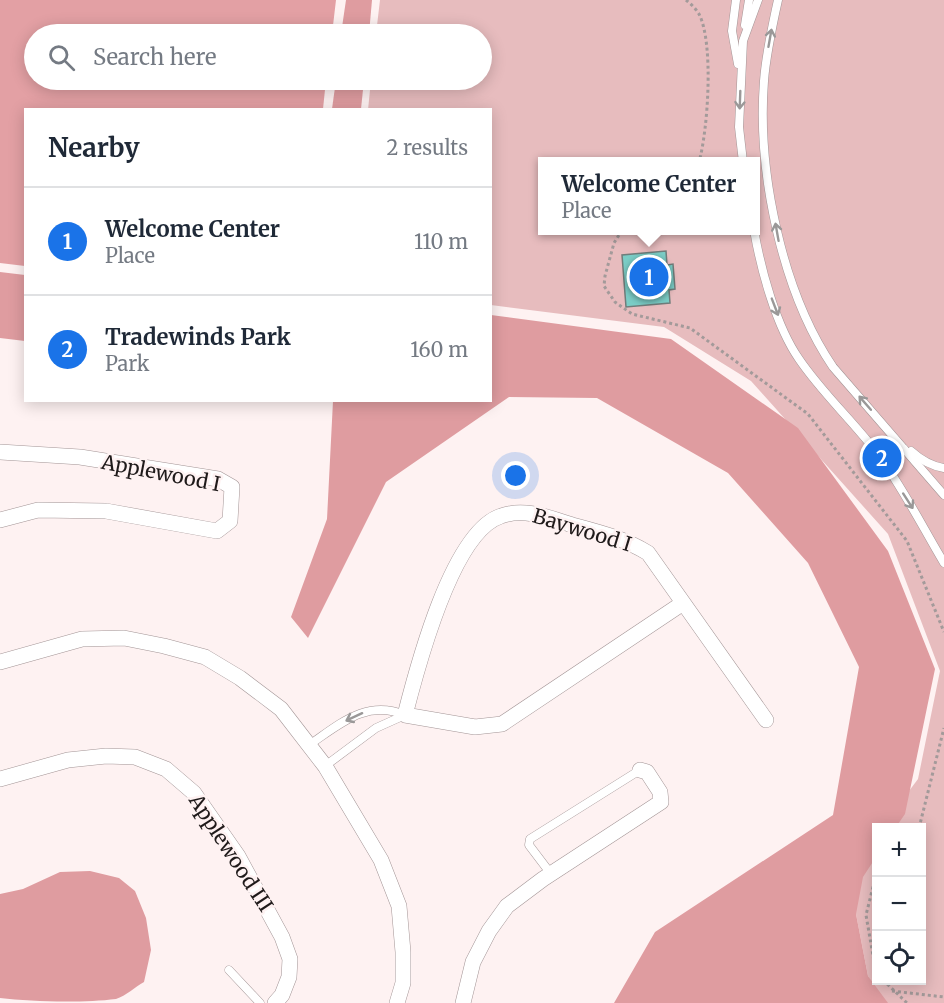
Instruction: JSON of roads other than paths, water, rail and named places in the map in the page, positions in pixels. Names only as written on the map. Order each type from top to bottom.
[{"type":"street","name":"Applewood I","points":[[0,452],[80,457],[218,479],[232,487],[230,521],[217,531],[106,511],[38,510],[0,520]]},
{"type":"street","name":"Baywood I","points":[[405,716],[419,658],[457,562],[477,531],[499,516],[522,512],[627,540],[648,553],[766,720]]},
{"type":"street","points":[[405,716],[475,727],[502,724],[683,603]]},
{"type":"street","points":[[0,662],[82,639],[124,638],[205,657],[248,684],[280,709],[325,766],[381,860],[399,906],[403,952],[403,983],[400,1002]]},
{"type":"street","name":"Applewood III","points":[[0,779],[68,760],[106,756],[135,757],[166,769],[194,793],[207,811],[238,856],[282,937],[290,959],[290,977],[282,995],[275,1003]]},
{"type":"street","points":[[463,1003],[473,962],[489,931],[507,906],[550,874],[660,802],[660,792],[647,772],[640,770]]},
{"type":"lane","points":[[736,0],[732,31],[741,80]]},
{"type":"lane","points":[[742,157],[739,127],[743,41],[749,0]]},
{"type":"lane","points":[[743,41],[758,0]]},
{"type":"lane","points":[[778,0],[770,40],[763,108],[768,179],[779,242],[808,323],[821,349],[833,367],[944,495]]},
{"type":"lane","points":[[755,235],[771,296],[789,342],[809,373],[878,454],[944,563]]},
{"type":"lane","points":[[888,430],[921,460],[944,468]]},
{"type":"lane","points":[[878,454],[904,449]]},
{"type":"lane","points":[[309,745],[353,715],[372,710],[391,710],[405,716]]},
{"type":"lane","points":[[325,766],[376,728],[405,716]]},
{"type":"lane","points":[[550,874],[529,845],[530,839],[640,770]]},
{"type":"lane","points":[[229,970],[260,1003]]},
{"type":"place","name":"Welcome Center","points":[[649,277]]},
{"type":"place","name":"Tradewinds Park","points":[[882,458]]}]
